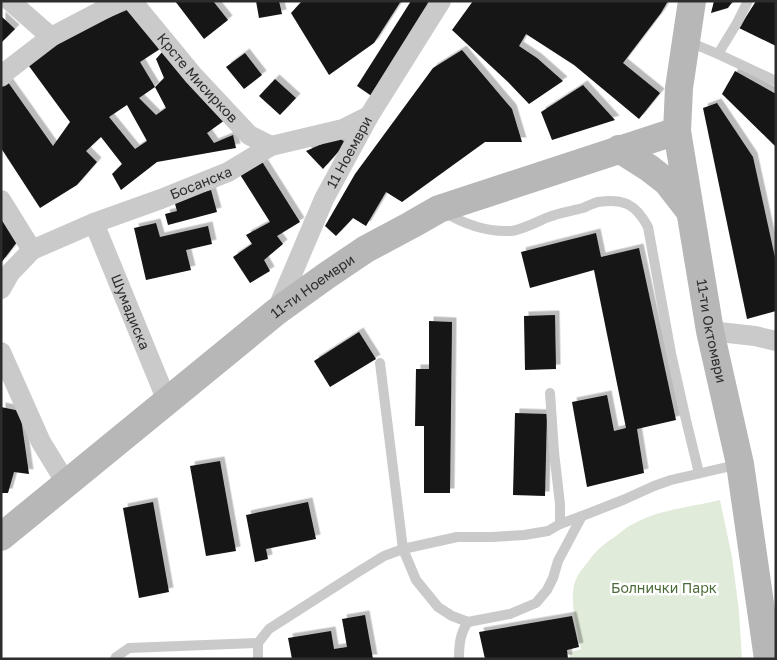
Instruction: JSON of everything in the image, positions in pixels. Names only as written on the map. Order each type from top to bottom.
[{"type":"main road","name":"11-ти Октомври","points":[[692,1],[679,88],[677,131],[710,331],[740,464],[768,659]]},
{"type":"main road","points":[[679,88],[650,128],[624,148],[667,182],[690,212]]},
{"type":"main road","name":"11-ти Ноември","points":[[1,537],[276,312],[366,249],[439,209],[677,131]]},
{"type":"street","points":[[10,1],[50,37]]},
{"type":"street","points":[[1,77],[50,37],[120,1]]},
{"type":"street","name":"Крсте Мисирков","points":[[132,1],[193,75],[249,135],[271,146]]},
{"type":"street","name":"11 Ноември","points":[[276,312],[324,199],[369,116],[441,1]]},
{"type":"street","name":"Босанска","points":[[32,250],[94,223],[228,172],[271,146],[343,129],[369,116]]},
{"type":"street","points":[[1,200],[32,250],[10,273],[1,289]]},
{"type":"street","name":"Шумадиска","points":[[94,223],[167,401]]},
{"type":"street","points":[[710,331],[755,336],[776,341]]},
{"type":"street","points":[[1,352],[41,442],[66,484]]},
{"type":"lane","points":[[718,54],[748,1]]},
{"type":"lane","points":[[686,41],[776,81]]},
{"type":"lane","points":[[439,209],[454,218],[478,228],[512,231],[596,202],[624,202],[634,207],[642,215],[648,227],[671,353],[699,473]]},
{"type":"lane","points":[[380,363],[403,549],[416,580],[438,607],[452,616],[468,622],[510,614],[536,603],[547,590],[558,561],[582,516]]},
{"type":"lane","points":[[550,393],[560,504],[560,524]]},
{"type":"lane","points":[[258,659],[258,643],[269,629],[384,556],[403,549],[457,538],[492,538],[548,531],[560,524],[671,480],[740,464]]},
{"type":"lane","points":[[459,659],[462,631],[468,622]]},
{"type":"lane","points":[[115,659],[129,648],[258,643]]},
{"type":"green space","name":"Болнички Парк","points":[[720,500],[732,557],[739,611],[742,659],[570,659],[569,653],[581,649],[573,609],[574,585],[580,572],[597,551],[627,527],[645,518],[665,511]]},
{"type":"building","points":[[175,1],[213,1],[228,20],[204,39]]},
{"type":"building","points":[[256,1],[279,1],[282,14],[259,18]]},
{"type":"building","points":[[302,1],[401,1],[374,43],[329,75],[291,13]]},
{"type":"building","points":[[411,1],[426,1],[431,5],[373,97],[357,86]]},
{"type":"building","points":[[473,1],[668,1],[623,63],[660,93],[639,119],[574,65],[526,34],[519,46],[537,58],[563,81],[529,104],[452,30]]},
{"type":"building","points":[[714,1],[733,1],[728,8],[711,13]]},
{"type":"building","points":[[756,1],[776,1],[776,46],[739,28]]},
{"type":"building","points":[[134,7],[160,49],[140,62],[155,87],[164,78],[156,59],[163,51],[225,120],[207,133],[214,143],[233,135],[236,148],[157,162],[121,190],[112,174],[122,164],[101,137],[86,151],[97,162],[77,185],[40,208],[1,148],[1,84],[5,78],[53,146],[70,122],[26,62],[71,34]],"holes":[[[155,87],[166,108],[156,115],[139,98]],[[127,105],[147,141],[135,149],[109,117]]]},
{"type":"building","points":[[1,16],[15,29],[1,43]]},
{"type":"building","points":[[462,50],[512,109],[522,142],[485,142],[402,202],[386,192],[366,226],[353,218],[336,236],[325,226],[355,174],[433,68]]},
{"type":"building","points":[[245,53],[262,75],[244,89],[226,67]]},
{"type":"building","points":[[735,71],[776,94],[776,147],[722,94]]},
{"type":"building","points":[[275,79],[296,98],[280,115],[259,96]]},
{"type":"building","points":[[583,85],[615,120],[552,140],[541,112]]},
{"type":"building","points":[[717,103],[753,157],[776,262],[776,311],[747,319],[703,108]]},
{"type":"building","points":[[338,137],[346,143],[323,169],[306,151]]},
{"type":"building","points":[[261,160],[300,222],[277,236],[283,244],[264,260],[270,271],[250,283],[233,257],[252,244],[246,235],[270,222],[239,173]]},
{"type":"building","points":[[211,190],[217,212],[168,225],[165,214],[177,211],[174,200]]},
{"type":"building","points":[[1,215],[17,242],[1,263]]},
{"type":"building","points":[[156,223],[160,237],[208,226],[212,244],[186,250],[191,270],[146,280],[134,228]]},
{"type":"building","points":[[596,233],[601,257],[639,248],[676,420],[637,429],[644,473],[587,487],[572,402],[607,395],[614,431],[626,428],[594,270],[530,288],[521,252]]},
{"type":"building","points":[[555,315],[556,369],[525,370],[524,316]]},
{"type":"building","points":[[429,321],[452,322],[450,493],[424,493],[424,426],[415,426],[416,369],[429,369]]},
{"type":"building","points":[[359,332],[376,359],[330,387],[314,361]]},
{"type":"building","points":[[1,407],[20,411],[29,474],[14,472],[8,493],[1,493]]},
{"type":"building","points":[[515,413],[547,414],[545,496],[513,495]]},
{"type":"building","points":[[220,461],[236,551],[206,556],[190,466]]},
{"type":"building","points":[[153,502],[169,592],[139,598],[123,508]]},
{"type":"building","points":[[308,502],[316,539],[266,549],[268,559],[255,562],[246,515]]},
{"type":"building","points":[[365,615],[373,659],[292,659],[288,638],[331,631],[334,649],[347,647],[342,619]]},
{"type":"building","points":[[572,616],[579,647],[567,650],[568,659],[485,659],[479,632]]}]
